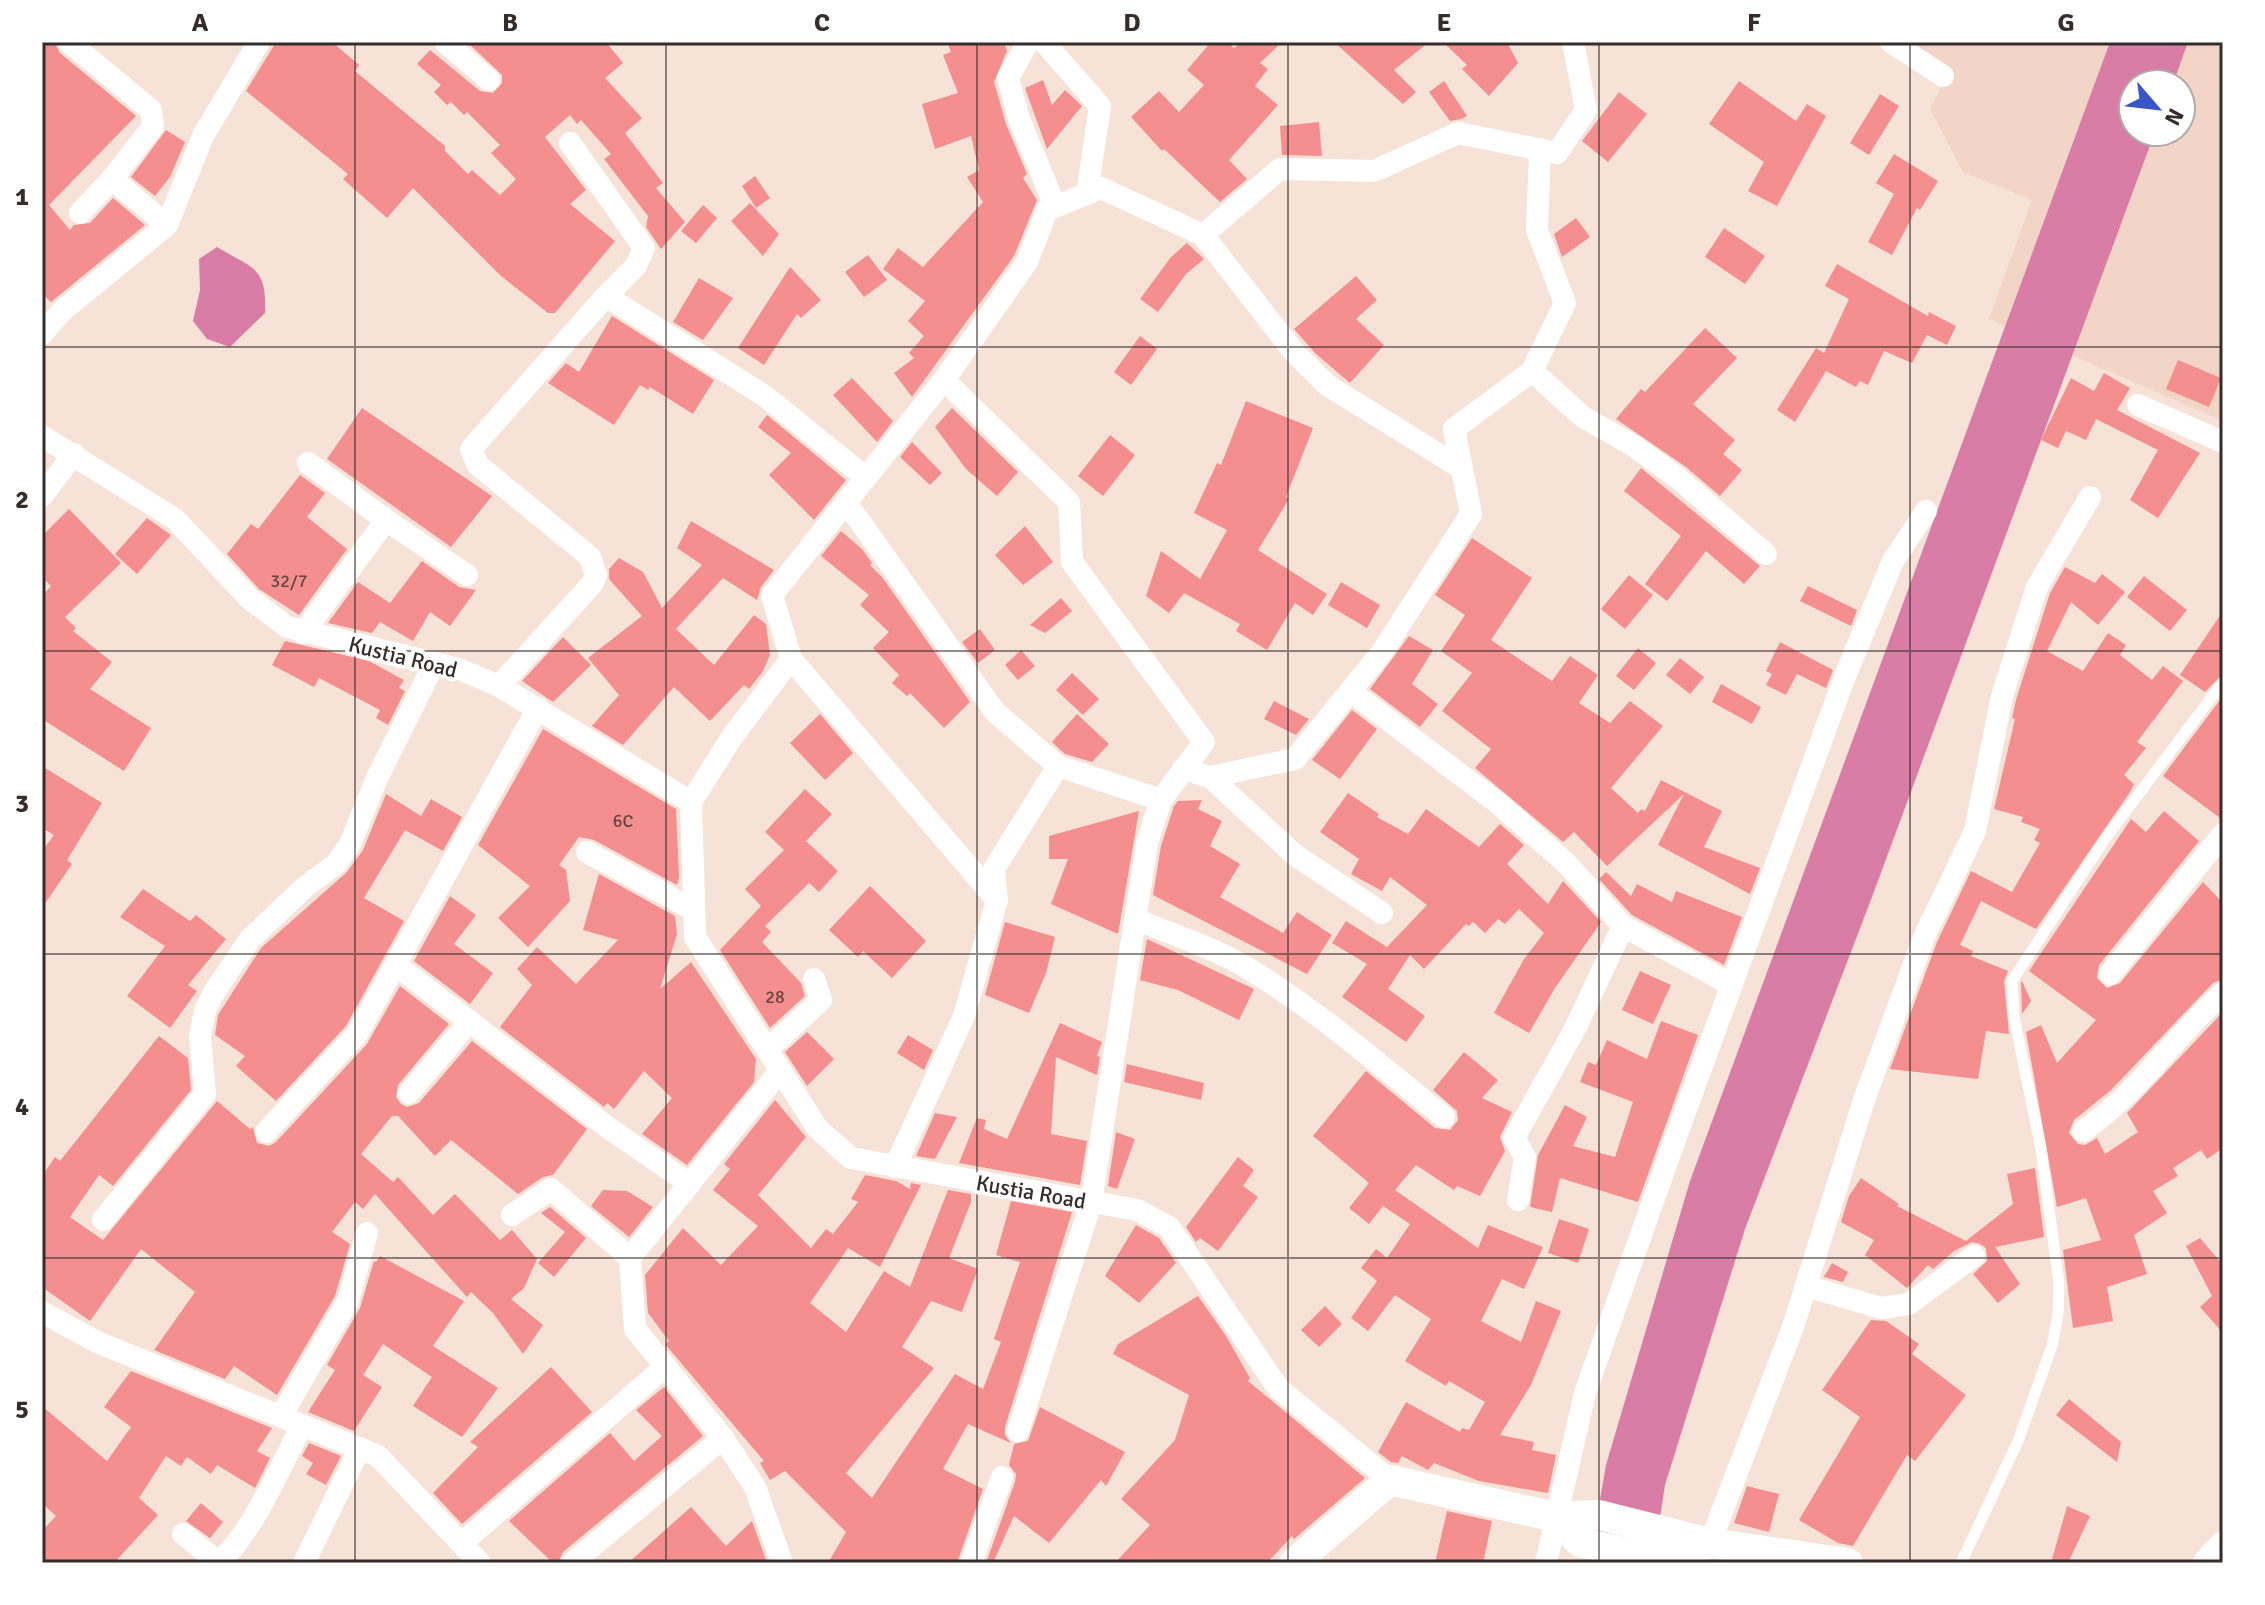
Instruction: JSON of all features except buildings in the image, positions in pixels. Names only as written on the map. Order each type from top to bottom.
[{"type":"street","points":[[69,42],[151,110],[155,118],[153,126],[112,179],[80,213]]},
{"type":"street","points":[[42,334],[62,311],[167,225],[203,136],[259,42]]},
{"type":"street","points":[[445,42],[489,80]]},
{"type":"street","points":[[1028,42],[1008,78],[1019,119],[1055,206]]},
{"type":"street","points":[[1044,42],[1100,106],[1087,194]]},
{"type":"street","points":[[1203,235],[1280,169],[1374,171],[1458,133],[1557,153],[1586,110],[1573,42]]},
{"type":"street","points":[[1891,42],[1943,76]]},
{"type":"street","points":[[499,686],[592,584],[596,575],[590,557],[478,465],[471,449],[636,266],[644,248],[570,143]]},
{"type":"street","points":[[1210,777],[1295,759],[1382,652],[1471,514],[1454,429],[1532,371],[1565,303],[1537,230],[1540,149]]},
{"type":"street","points":[[112,179],[167,225]]},
{"type":"street","points":[[997,900],[791,659],[772,595],[944,380],[1027,262],[1047,210],[1101,188],[1203,235],[1294,352],[1327,385],[1461,468]]},
{"type":"street","points":[[606,296],[765,396],[865,477]]},
{"type":"street","points":[[1532,371],[1583,417],[1634,446],[1678,478],[1766,554]]},
{"type":"street","points":[[944,380],[1069,502],[1072,562],[1204,742],[1161,800],[1147,843],[1138,920],[1091,1203],[1018,1431]]},
{"type":"street","points":[[2138,405],[2223,442]]},
{"type":"street","name":"Kustia Road","points":[[42,436],[175,519],[261,609],[287,627],[459,669],[499,686],[691,802],[695,937],[818,1129],[851,1158],[1137,1210],[1169,1227],[1278,1388],[1390,1480]]},
{"type":"street","points":[[42,496],[74,454]]},
{"type":"street","points":[[308,463],[467,575]]},
{"type":"street","points":[[1708,1553],[1806,1286],[1864,1100],[1924,937],[1975,831],[2002,696],[2037,587],[2090,497]]},
{"type":"street","points":[[846,502],[995,712],[1058,766],[1161,800]]},
{"type":"street","points":[[1546,1563],[1585,1393],[1732,985],[1845,676],[1893,561],[1926,511]]},
{"type":"street","points":[[303,633],[386,520]]},
{"type":"street","points":[[691,802],[732,737],[791,659]]},
{"type":"street","points":[[103,1220],[205,1094],[200,1037],[205,1010],[215,991],[250,939],[305,887],[336,864],[350,844],[377,778],[434,664]]},
{"type":"street","points":[[1350,691],[1499,804],[1566,863],[1623,926],[1732,985]]},
{"type":"street","points":[[266,1132],[357,1034],[538,708]]},
{"type":"street","points":[[895,1167],[964,1016],[997,900],[994,869],[1058,766]]},
{"type":"street","points":[[1183,769],[1210,777],[1295,855],[1382,913]]},
{"type":"street","points":[[2110,974],[2223,834]]},
{"type":"street","points":[[587,852],[694,910]]},
{"type":"street","points":[[1138,920],[1244,966],[1302,1002],[1444,1117]]},
{"type":"street","points":[[1518,1200],[1525,1157],[1514,1138],[1576,1027],[1623,926]]},
{"type":"street","points":[[396,965],[607,1127],[690,1184]]},
{"type":"street","points":[[767,1050],[821,1000],[814,979]]},
{"type":"street","points":[[2083,1131],[2111,1112],[2194,1019],[2223,993]]},
{"type":"street","points":[[409,1093],[470,1021]]},
{"type":"street","points":[[780,1071],[630,1258],[635,1329],[723,1438],[755,1487],[782,1563]]},
{"type":"street","points":[[512,1215],[551,1189],[630,1258]]},
{"type":"street","points":[[183,1534],[218,1562],[227,1555],[258,1507],[292,1421],[348,1301],[367,1233]]},
{"type":"street","points":[[1806,1286],[1881,1308],[1909,1304],[1974,1256]]},
{"type":"street","points":[[42,1312],[97,1342],[378,1456],[473,1557],[665,1367]]},
{"type":"street","points":[[572,1563],[723,1438]]},
{"type":"street","points":[[304,1563],[360,1448]]},
{"type":"street","points":[[971,1563],[1002,1477]]},
{"type":"street","points":[[1294,1563],[1390,1480],[1556,1517],[1599,1515],[1656,1527],[1708,1553]]},
{"type":"street","points":[[1556,1517],[1580,1542],[1655,1559],[1708,1553],[1848,1563]]},
{"type":"street","points":[[2208,1563],[2223,1547]]},
{"type":"lane","points":[[1961,1563],[2018,1441],[2052,1346],[2058,1314],[2059,1284],[2041,1149],[2014,1017],[2012,981],[2105,839],[2223,682]]},
{"type":"shaded area","points":[[1905,42],[2223,42],[2223,421],[1989,319],[2032,200],[1963,172],[1930,109],[1947,76]]},
{"type":"shaded area","points":[[2110,42],[2188,42],[2179,68],[2117,68],[2117,148],[2149,148],[1872,897],[1745,1229],[1665,1485],[1653,1563],[1589,1563],[1606,1465],[1690,1181]]},
{"type":"shaded area","points":[[217,247],[255,271],[260,277],[265,298],[265,313],[230,347],[207,339],[193,321],[200,290],[199,259]]}]
